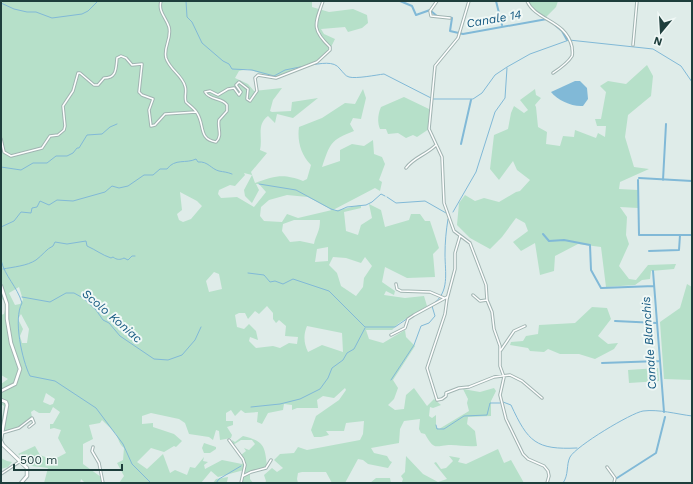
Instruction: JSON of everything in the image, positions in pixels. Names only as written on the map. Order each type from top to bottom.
[{"type":"street","points":[[161,1],[160,8],[169,27],[170,35],[166,47],[166,58],[170,67],[179,76],[186,88],[186,102],[196,112],[206,139],[217,141],[220,130],[219,120],[226,111],[227,105],[226,102],[214,100],[205,93],[206,91],[213,92],[218,95],[231,88],[234,88],[239,95],[242,92],[236,85],[239,82],[248,89],[247,99],[250,101],[257,91],[255,80],[258,76],[276,78],[310,65],[328,53],[330,47],[319,36],[316,30],[316,20],[323,1]]},
{"type":"street","points":[[437,1],[430,11],[431,16],[450,18]]},
{"type":"street","points":[[469,1],[460,33],[439,60],[433,74],[428,122],[431,135],[442,157],[444,203],[450,215],[454,231],[470,243],[474,249],[486,285],[487,300],[494,319],[494,329],[500,350],[500,366],[503,375],[500,394],[504,413],[511,434],[525,456],[547,469],[550,476],[548,483]]},
{"type":"street","points":[[527,1],[533,10],[559,27],[570,40],[573,53],[571,57],[553,74]]},
{"type":"street","points":[[633,45],[637,1]]},
{"type":"street","points":[[1,139],[4,152],[10,156],[42,148],[50,136],[58,135],[64,130],[63,106],[73,91],[78,73],[94,85],[98,85],[104,78],[113,76],[117,67],[117,58],[120,56],[126,58],[132,65],[142,64],[139,92],[142,95],[153,99],[149,110],[151,126],[154,126],[165,114],[196,112]]},
{"type":"street","points":[[406,168],[414,158],[428,153],[436,145]]},
{"type":"street","points":[[460,236],[455,253],[455,269],[441,325],[427,368],[427,373],[435,388],[437,400],[446,396],[446,393],[459,388],[469,387],[503,375],[518,378],[540,394],[542,398]]},
{"type":"street","points":[[396,284],[396,289],[401,291],[430,292],[442,297],[447,297]]},
{"type":"street","points":[[1,286],[8,304],[7,319],[12,343],[20,369],[15,384],[1,390]]},
{"type":"street","points":[[472,295],[480,301],[487,300]]},
{"type":"street","points":[[391,335],[405,328],[408,319],[432,306],[442,297]]},
{"type":"street","points":[[500,350],[514,331],[524,326]]},
{"type":"street","points":[[1,400],[7,403],[1,440],[27,468],[28,472],[26,478],[21,483]]},
{"type":"street","points":[[2,433],[18,428],[32,418],[34,424],[29,427]]},
{"type":"street","points":[[229,440],[243,459],[245,470],[241,483]]},
{"type":"street","points":[[93,447],[92,452],[99,464],[103,483]]},
{"type":"street","points":[[243,476],[266,468],[271,460]]},
{"type":"street","points":[[1,474],[20,462]]},
{"type":"street","points":[[607,467],[615,478],[614,483]]},
{"type":"green space","points":[[4,1],[312,1],[312,7],[329,12],[353,9],[367,15],[368,23],[362,28],[348,32],[345,27],[321,29],[324,34],[335,39],[328,53],[317,62],[276,78],[247,69],[239,71],[235,78],[248,84],[254,91],[282,88],[273,100],[270,111],[272,112],[291,111],[292,102],[318,98],[293,118],[277,114],[275,123],[268,116],[264,120],[261,127],[260,150],[267,153],[251,172],[255,183],[279,176],[290,177],[303,181],[307,179],[311,165],[300,148],[299,127],[322,118],[345,103],[355,104],[363,89],[366,98],[361,119],[353,118],[350,124],[354,131],[335,140],[329,148],[322,167],[340,161],[340,150],[352,144],[364,146],[373,140],[374,154],[382,157],[385,164],[379,180],[382,182],[380,191],[375,188],[333,210],[361,205],[361,208],[344,212],[346,231],[358,235],[361,225],[372,218],[369,204],[381,210],[385,227],[409,220],[411,214],[420,214],[425,221],[430,221],[439,248],[433,254],[435,277],[407,278],[385,267],[382,282],[395,291],[394,295],[386,291],[384,295],[405,298],[424,296],[427,306],[399,323],[392,330],[366,330],[369,339],[383,343],[405,330],[406,337],[415,346],[393,380],[398,388],[394,399],[388,405],[395,410],[404,409],[406,395],[414,388],[427,406],[434,399],[441,405],[433,408],[430,407],[429,416],[432,418],[436,415],[436,427],[439,429],[469,411],[467,403],[468,399],[463,389],[480,392],[494,388],[496,391],[491,401],[491,416],[468,417],[467,424],[475,431],[477,446],[433,445],[425,434],[421,433],[419,429],[420,419],[404,421],[400,429],[399,443],[371,448],[374,453],[387,456],[392,462],[388,468],[368,464],[363,460],[358,459],[345,483],[332,483],[326,472],[302,472],[298,473],[298,483],[265,483],[266,481],[264,475],[272,468],[277,472],[283,468],[274,460],[280,454],[294,453],[298,447],[307,450],[360,440],[363,434],[364,421],[346,423],[344,431],[326,431],[329,435],[321,437],[314,437],[311,430],[316,416],[339,400],[346,390],[345,388],[334,398],[323,396],[317,400],[318,408],[297,408],[292,410],[292,405],[284,404],[283,410],[268,413],[262,424],[257,422],[258,412],[245,413],[241,410],[235,416],[231,410],[226,413],[226,421],[233,421],[233,425],[227,427],[232,435],[231,438],[220,440],[219,431],[216,430],[213,440],[209,437],[189,434],[185,423],[179,419],[151,413],[142,416],[142,424],[153,423],[153,427],[174,434],[182,441],[176,447],[174,446],[164,452],[151,448],[137,462],[147,469],[163,454],[170,473],[175,470],[187,475],[190,467],[195,468],[204,457],[203,461],[208,462],[204,465],[205,469],[222,460],[242,464],[244,462],[241,455],[246,451],[244,448],[249,450],[255,444],[252,440],[241,440],[233,445],[232,440],[235,442],[243,436],[259,442],[264,449],[267,466],[250,473],[250,479],[253,483],[241,483],[244,470],[218,477],[211,471],[201,483],[119,483],[124,476],[117,463],[123,460],[124,448],[116,434],[102,420],[100,423],[89,425],[93,439],[83,444],[83,464],[101,477],[102,483],[85,483],[81,479],[80,483],[44,483],[48,468],[26,464],[22,462],[26,459],[18,454],[35,446],[40,455],[53,460],[66,453],[58,438],[61,430],[54,428],[50,429],[50,424],[53,424],[60,412],[53,407],[50,413],[39,413],[34,410],[31,412],[32,417],[16,429],[3,432],[4,426],[1,425],[4,406],[1,404],[1,384],[8,379],[1,375],[1,315],[4,314],[6,306],[4,300],[1,299],[1,3]],"holes":[[[244,173],[252,175],[244,190],[245,196],[252,203],[259,190],[256,184],[259,184],[266,192],[254,207],[237,197],[221,198],[218,194],[219,190],[230,185],[235,186],[245,175]],[[180,192],[197,201],[202,206],[191,219],[183,222],[179,220],[177,214],[182,210]],[[287,195],[308,197],[332,210],[298,218],[287,214],[282,222],[264,221],[260,216],[261,207],[269,200]],[[294,220],[320,220],[314,244],[300,241],[290,242],[282,231],[283,224]],[[328,247],[328,261],[315,262],[317,249]],[[333,257],[346,258],[361,263],[365,257],[372,266],[364,278],[363,287],[356,296],[341,286],[337,273],[329,265]],[[214,272],[219,274],[222,289],[209,292],[206,281]],[[19,287],[23,300],[20,304],[15,305],[9,293]],[[267,306],[273,313],[273,319],[276,323],[279,320],[286,326],[285,336],[298,337],[297,344],[289,343],[280,348],[273,346],[256,348],[249,341],[250,337],[258,340],[256,331],[249,324],[244,329],[237,327],[235,315],[245,313],[248,319],[255,311],[259,314]],[[21,314],[29,329],[27,343],[22,343],[20,336],[23,329],[18,319]],[[307,326],[342,333],[343,352],[322,345],[308,352],[305,343]],[[46,393],[55,399],[53,404],[50,405],[43,402]]]},
{"type":"green space","points":[[527,1],[558,1],[556,7],[546,17],[533,10]]},
{"type":"green space","points":[[647,65],[653,76],[651,96],[628,115],[625,137],[634,167],[649,169],[620,182],[619,189],[638,190],[638,208],[620,207],[627,217],[626,235],[629,244],[619,266],[629,279],[636,280],[648,265],[676,264],[674,269],[651,271],[650,279],[642,280],[635,285],[606,287],[601,247],[578,244],[555,256],[554,271],[540,275],[535,243],[521,251],[513,242],[528,231],[525,223],[516,218],[502,237],[490,249],[470,238],[457,225],[459,203],[465,195],[475,201],[484,198],[499,202],[520,191],[530,180],[517,170],[513,161],[499,180],[490,169],[494,135],[508,129],[514,106],[524,113],[528,110],[520,100],[535,89],[536,95],[541,98],[535,105],[538,127],[547,132],[546,144],[560,146],[563,136],[574,137],[575,130],[596,138],[598,133],[605,137],[606,126],[597,126],[595,119],[601,119],[606,92],[600,86],[608,81],[626,84]]},
{"type":"green space","points":[[404,97],[429,109],[429,129],[417,137],[413,135],[406,138],[398,133],[388,134],[386,129],[380,129],[378,124],[381,107]]},
{"type":"green space","points":[[687,284],[692,287],[692,380],[664,379],[660,322],[680,308]]},
{"type":"green space","points":[[592,307],[607,308],[611,319],[598,336],[608,344],[618,343],[614,349],[595,359],[579,354],[560,354],[548,349],[544,352],[530,351],[528,348],[510,345],[511,342],[523,341],[526,336],[538,334],[539,325],[575,323]]},
{"type":"green space","points":[[658,368],[659,381],[629,383],[628,370]]},
{"type":"green space","points":[[204,443],[216,447],[216,449],[210,453],[204,453],[202,448]]},
{"type":"green space","points":[[498,449],[504,463],[511,460],[524,483],[402,482],[403,479],[401,476],[405,472],[406,456],[423,474],[438,482],[447,479],[434,463],[436,462],[441,469],[446,468],[453,461],[449,456],[460,458],[458,462],[466,464]]},
{"type":"green space","points":[[1,458],[12,462],[8,467],[1,469]]},
{"type":"green space","points":[[228,477],[228,483],[213,483],[216,479]]},
{"type":"green space","points":[[376,478],[390,478],[391,483],[370,483]]},
{"type":"water","points":[[575,81],[580,81],[587,88],[588,99],[583,106],[565,102],[557,98],[551,92]]},
{"type":"waterway","points":[[1,3],[14,9],[27,12],[36,12],[52,18],[82,14],[88,11],[98,1]]},
{"type":"waterway","points":[[186,1],[187,17],[192,22],[202,43],[223,61],[229,64],[232,69],[252,70],[274,76],[285,70],[305,66]]},
{"type":"waterway","name":"Canale 14","points":[[400,1],[412,6],[416,15],[430,10]]},
{"type":"waterway","points":[[496,1],[502,25]]},
{"type":"waterway","name":"Canale 14","points":[[431,11],[438,17]]},
{"type":"waterway","name":"Canale 14","points":[[448,17],[452,18],[450,31],[463,34],[547,19]]},
{"type":"waterway","name":"Canale 14","points":[[555,25],[562,31],[567,40]]},
{"type":"waterway","points":[[310,65],[326,63],[334,64],[346,76],[349,77],[384,74],[433,99],[473,99],[482,93],[495,75],[507,67],[530,54],[569,40],[653,49],[681,66],[692,82]]},
{"type":"waterway","points":[[453,212],[476,172],[495,112],[505,98],[507,68]]},
{"type":"waterway","points":[[461,144],[471,100]]},
{"type":"waterway","points":[[1,167],[21,170],[33,163],[47,163],[56,156],[67,156],[79,148],[87,135],[102,134],[110,127],[117,124]]},
{"type":"waterway","points":[[663,180],[666,124]]},
{"type":"waterway","points":[[1,227],[14,221],[21,212],[31,213],[32,208],[37,207],[40,201],[49,205],[57,200],[73,201],[105,192],[112,186],[119,188],[128,186],[144,175],[153,175],[160,169],[167,169],[177,162],[196,159],[198,162],[207,164],[216,170],[232,174]]},
{"type":"waterway","points":[[639,178],[692,181]]},
{"type":"waterway","points":[[638,180],[639,235],[692,235]]},
{"type":"waterway","points":[[259,184],[296,190],[331,209]]},
{"type":"waterway","points":[[331,209],[338,211],[347,207],[366,205],[381,194],[385,196]]},
{"type":"waterway","points":[[387,197],[396,203],[425,201],[446,213]]},
{"type":"waterway","points":[[433,304],[442,294],[444,288],[446,275],[445,246],[448,219]]},
{"type":"waterway","points":[[543,234],[549,241],[564,240],[590,245],[591,270],[601,288]]},
{"type":"waterway","points":[[649,251],[679,250],[680,235]]},
{"type":"waterway","points":[[3,269],[32,262],[53,246],[55,242],[67,244],[86,241],[87,246],[111,258],[124,258],[128,260],[132,256],[135,256]]},
{"type":"waterway","points":[[1,260],[5,272],[22,303],[19,310],[18,329],[24,360],[30,376],[55,381],[96,408],[123,444],[132,464],[151,483]]},
{"type":"waterway","name":"Canale Blanchis","points":[[653,271],[664,412]]},
{"type":"waterway","points":[[248,273],[264,275],[270,282],[275,281],[283,284],[293,279],[329,291],[365,327],[395,327],[411,316]]},
{"type":"waterway","points":[[602,288],[654,286]]},
{"type":"waterway","name":"Scolo Koniac","points":[[22,297],[50,302],[66,293],[74,293],[83,298],[96,310],[103,320],[109,323],[120,336],[154,359],[168,360],[182,355],[195,340],[201,327]]},
{"type":"waterway","points":[[391,380],[414,345],[421,326],[429,323],[435,316],[432,306]]},
{"type":"waterway","points":[[615,321],[657,323]]},
{"type":"waterway","points":[[251,407],[280,404],[300,399],[320,389],[328,378],[332,368],[343,360],[347,353],[354,349],[365,328]]},
{"type":"waterway","points":[[602,363],[660,361]]},
{"type":"waterway","points":[[503,402],[511,405],[523,428],[535,441],[552,447],[577,448]]},
{"type":"waterway","points":[[436,425],[437,429],[444,429],[464,416],[487,415],[490,403],[500,403]]},
{"type":"waterway","points":[[563,483],[566,477],[570,457],[574,452],[582,445],[627,417],[643,411],[661,411],[692,416]]},
{"type":"waterway","points":[[617,478],[656,453],[665,417]]},
{"type":"waterway","points":[[216,483],[219,479],[241,466]]}]
